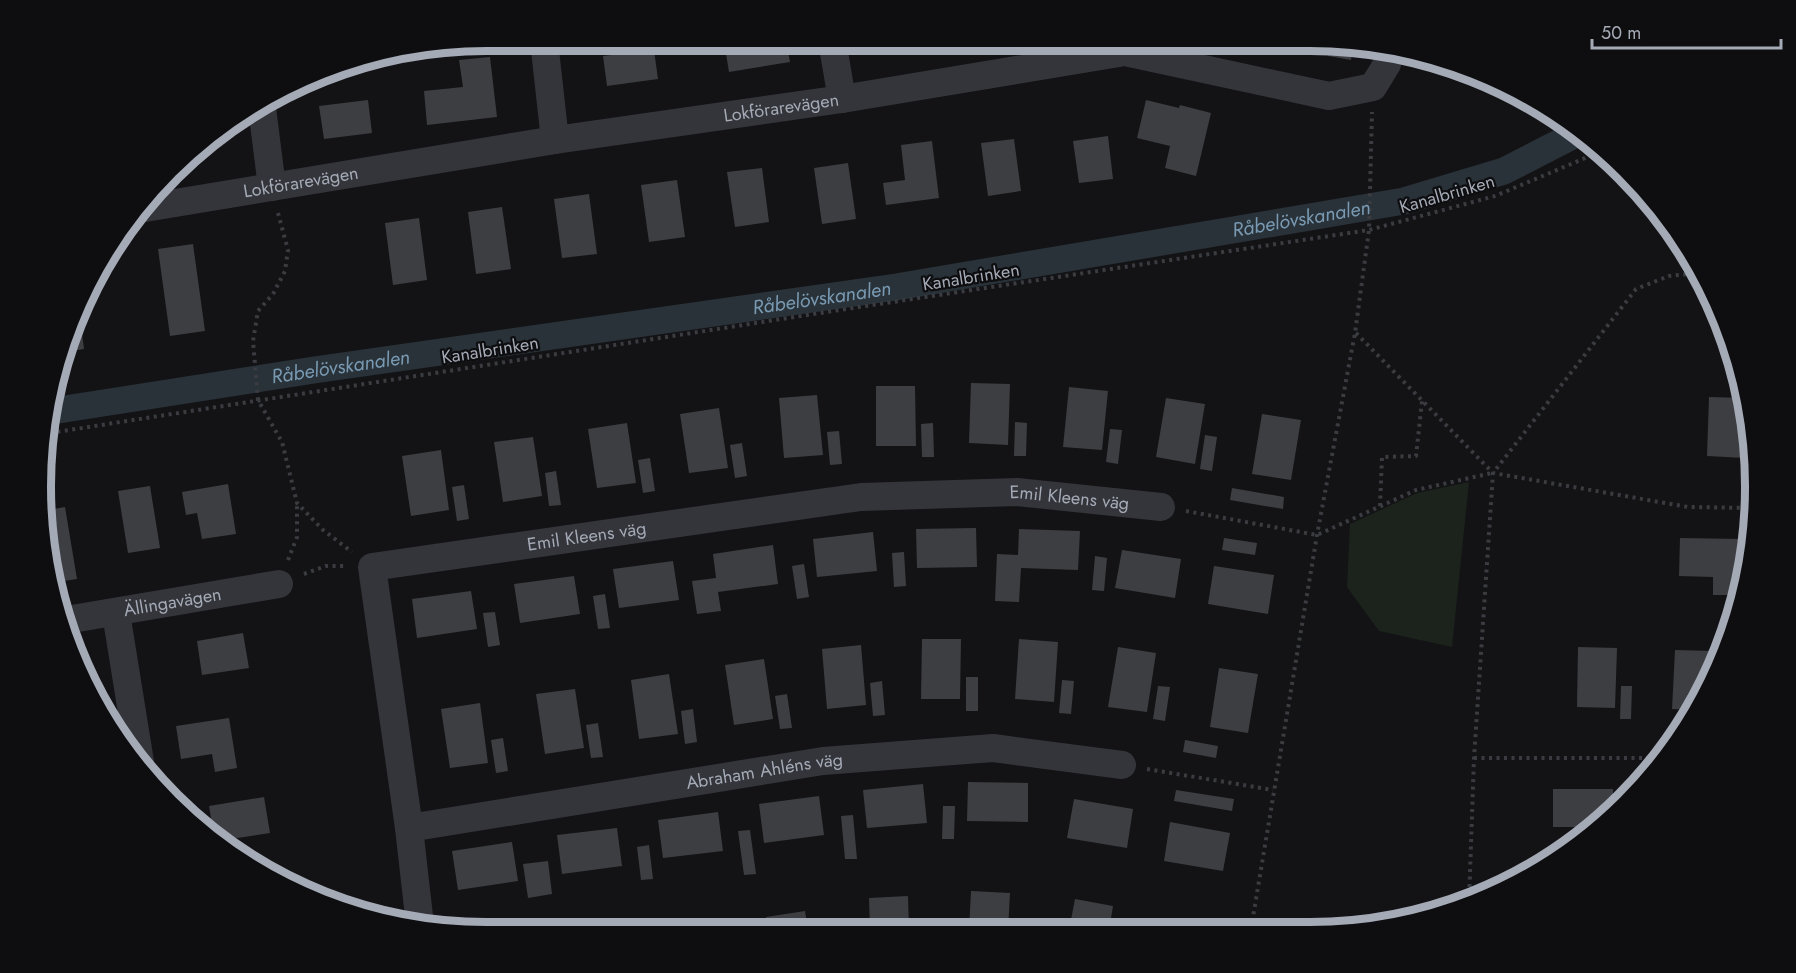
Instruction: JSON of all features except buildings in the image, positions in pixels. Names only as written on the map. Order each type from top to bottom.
[{"type":"street","points":[[545,51],[555,140]]},
{"type":"street","points":[[834,51],[842,99]]},
{"type":"street","name":"Lokförarevägen","points":[[153,207],[555,140],[842,99],[1104,51]]},
{"type":"street","name":"Lokförarevägen","points":[[1143,51],[1329,96],[1373,87]]},
{"type":"street","points":[[1373,87],[1388,58]]},
{"type":"street","points":[[263,113],[272,187]]},
{"type":"street","name":"Emil Kleens väg","points":[[372,567],[861,497],[1017,492],[1161,507]]},
{"type":"street","points":[[372,567],[409,828],[419,916]]},
{"type":"street","name":"Ällingavägen","points":[[72,619],[279,584]]},
{"type":"street","points":[[116,613],[138,747]]},
{"type":"street","name":"Abraham Ahléns väg","points":[[409,828],[823,761],[993,748],[1122,765]]},
{"type":"path","points":[[1252,922],[1317,535],[1355,333],[1369,230],[1373,87]]},
{"type":"path","name":"Kanalbrinken","points":[[55,432],[1369,230],[1495,196],[1591,154]]},
{"type":"path","points":[[272,187],[288,250],[285,271],[273,294],[258,311],[253,341],[258,400],[282,442],[297,503],[297,537],[279,584]]},
{"type":"path","points":[[1468,892],[1474,758],[1493,473],[1636,289],[1669,276],[1690,274]]},
{"type":"path","points":[[1355,333],[1493,473]]},
{"type":"path","points":[[1380,506],[1382,457],[1416,456],[1422,401]]},
{"type":"path","points":[[1161,507],[1317,535],[1416,490],[1493,473],[1688,507],[1744,508]]},
{"type":"path","points":[[297,503],[323,530],[372,567]]},
{"type":"path","points":[[279,584],[326,566],[372,567]]},
{"type":"path","points":[[1474,758],[1650,758]]},
{"type":"path","points":[[1122,765],[1273,790]]},
{"type":"shaded area","points":[[1469,482],[1452,647],[1379,631],[1347,587],[1350,524],[1417,493]]},
{"type":"waterway","name":"Råbelövskanalen","points":[[58,410],[314,370],[896,287],[1404,201],[1504,171],[1570,137]]}]
